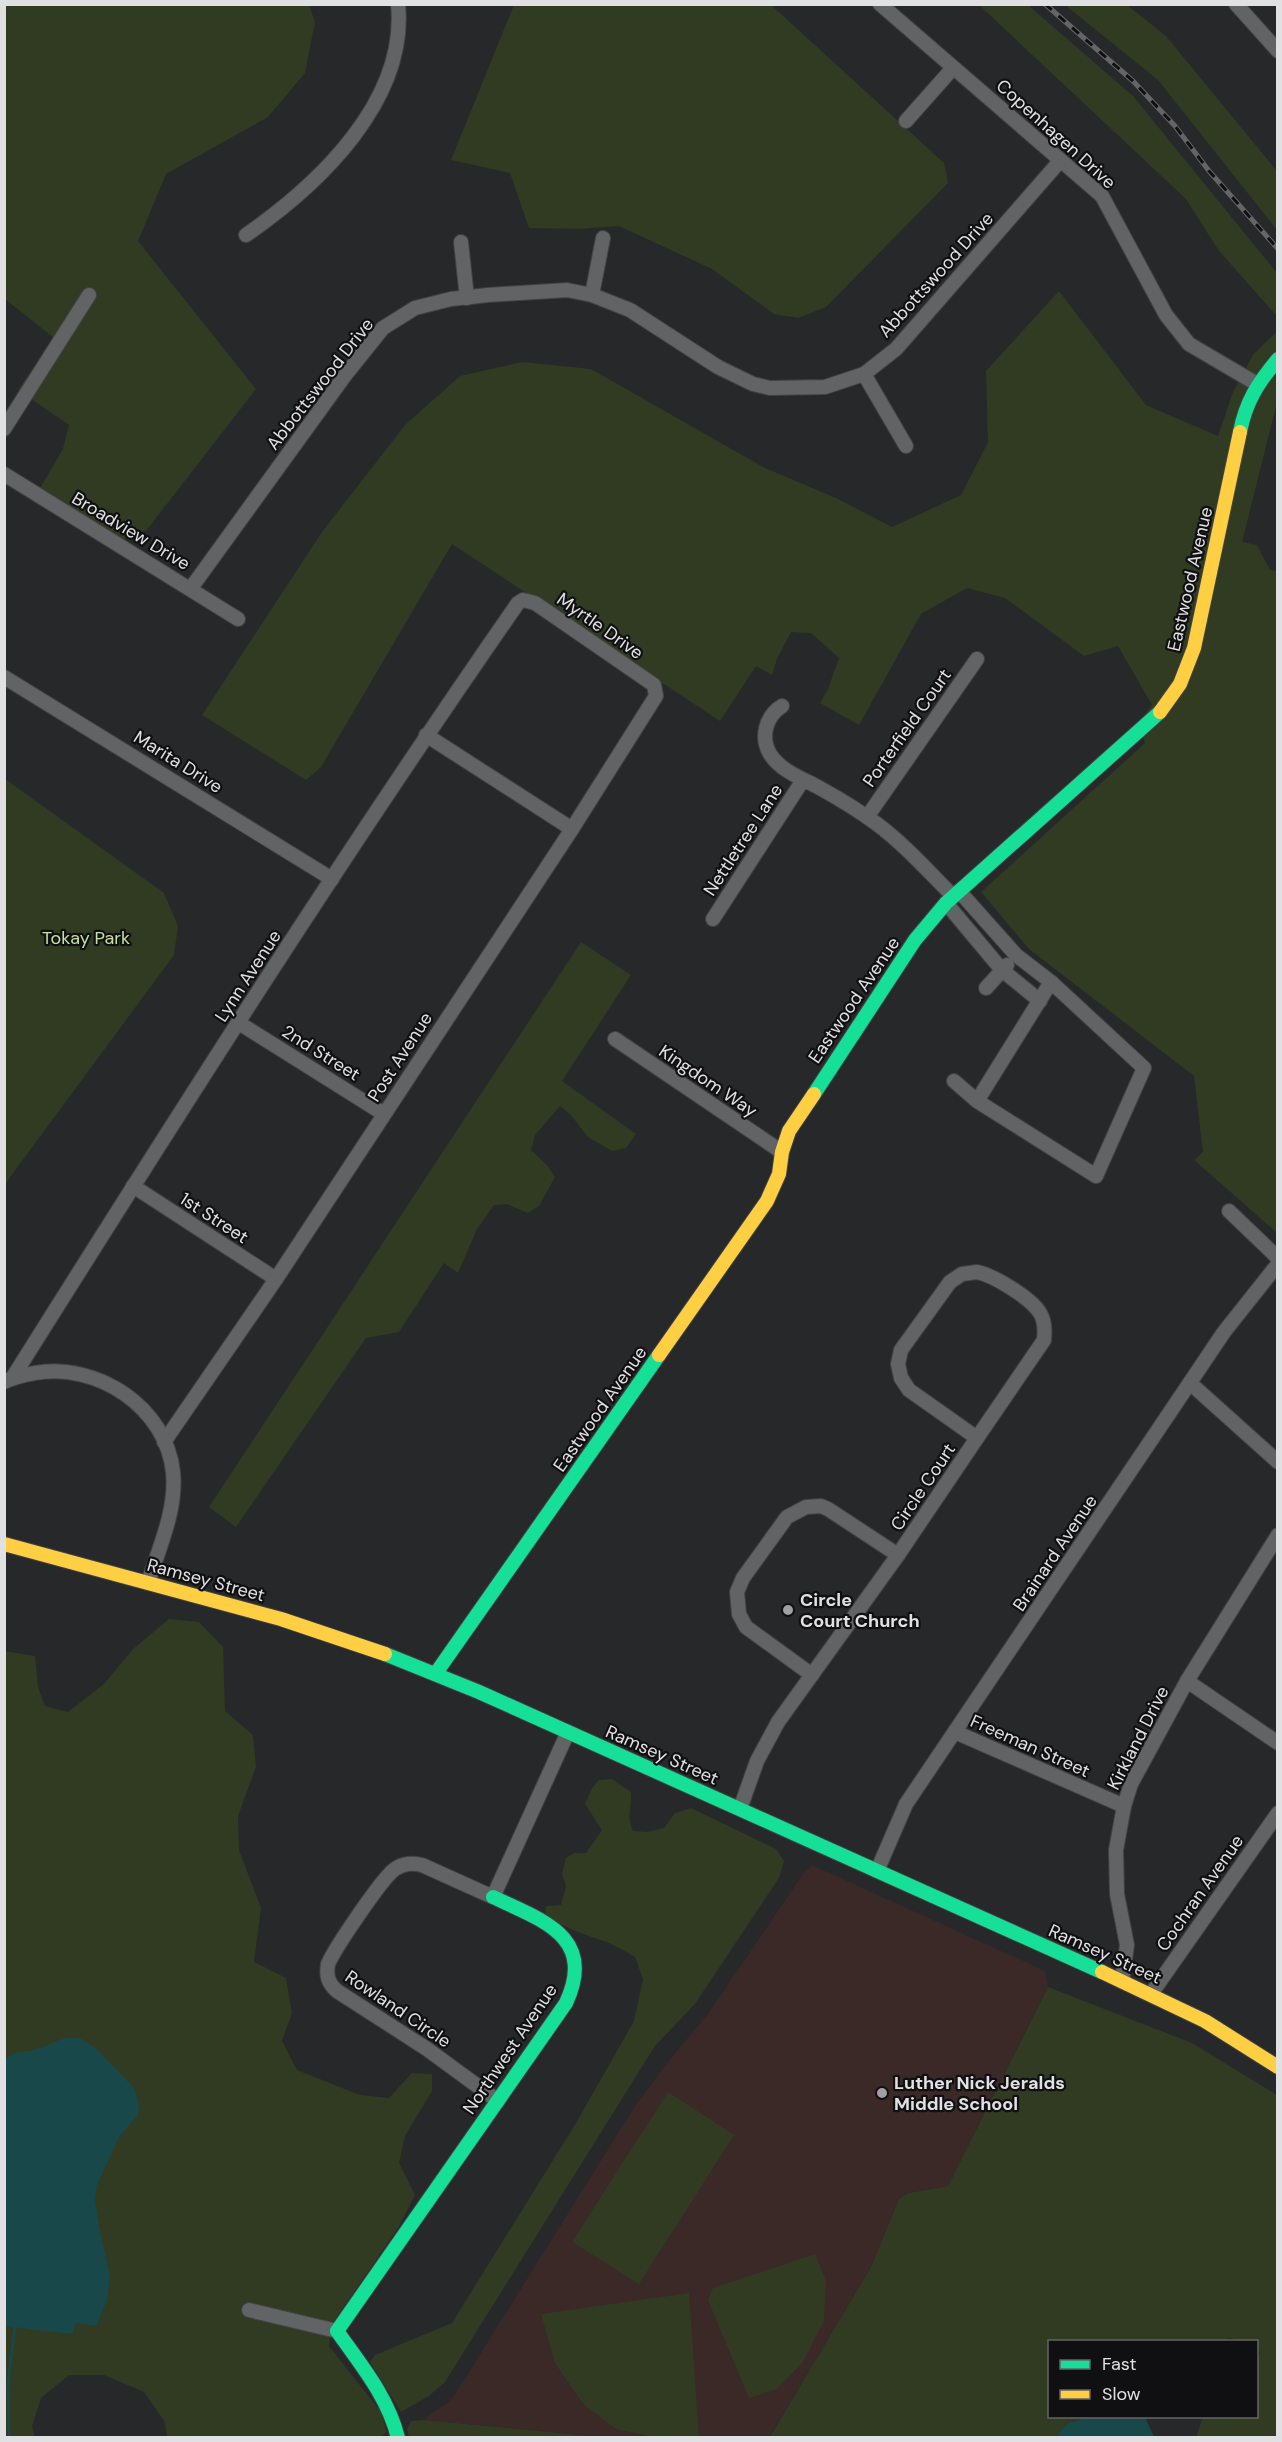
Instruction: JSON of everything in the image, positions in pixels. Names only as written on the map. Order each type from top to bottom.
[{"type":"street","points":[[246,235],[299,196],[328,168],[368,114],[386,79],[394,55],[398,32],[398,4]]},
{"type":"street","name":"Copenhagen Drive","points":[[880,4],[1102,196],[1166,315],[1189,344],[1257,384]]},
{"type":"street","points":[[1236,4],[1278,51]]},
{"type":"street","points":[[906,121],[954,68]]},
{"type":"street","name":"Abbottswood Drive","points":[[191,588],[346,374],[383,328],[415,308],[467,298],[557,290],[592,295],[630,310],[718,367],[753,384],[778,388],[825,387],[864,374],[896,349],[1060,161]]},
{"type":"street","points":[[592,295],[603,238]]},
{"type":"street","points":[[461,242],[467,298]]},
{"type":"street","points":[[4,429],[89,296]]},
{"type":"street","name":"Eastwood Avenue","points":[[436,1673],[767,1201],[780,1174],[782,1152],[789,1131],[915,940],[953,897],[1156,715],[1179,687],[1198,639],[1243,416],[1257,384],[1278,359]]},
{"type":"street","points":[[864,374],[906,446]]},
{"type":"street","name":"Broadview Drive","points":[[4,474],[238,619]]},
{"type":"street","name":"Myrtle Drive","points":[[520,600],[535,603],[656,688]]},
{"type":"street","name":"Lynn Avenue","points":[[9,1380],[426,735],[520,600]]},
{"type":"street","name":"Porterfield Court","points":[[867,818],[977,659]]},
{"type":"street","name":"Marita Drive","points":[[4,676],[332,879]]},
{"type":"street","name":"Post Avenue","points":[[164,1442],[276,1279],[572,829],[653,701],[656,688]]},
{"type":"street","points":[[782,706],[768,721],[765,742],[776,762],[867,818],[905,848],[953,897],[1016,955],[1051,982],[1144,1068],[1096,1176],[977,1101],[954,1081]]},
{"type":"street","points":[[426,735],[572,829]]},
{"type":"street","name":"Nettletree Lane","points":[[713,919],[803,780]]},
{"type":"street","points":[[953,897],[1002,970],[1040,1001]]},
{"type":"street","points":[[986,988],[1016,955]]},
{"type":"street","points":[[977,1101],[1051,982]]},
{"type":"street","name":"2nd Street","points":[[239,1023],[384,1114]]},
{"type":"street","name":"Kingdom Way","points":[[615,1039],[782,1152]]},
{"type":"street","name":"1st Street","points":[[133,1186],[276,1279]]},
{"type":"street","points":[[1229,1211],[1278,1258]]},
{"type":"street","name":"Brainard Avenue","points":[[877,1871],[906,1804],[1224,1332],[1278,1264]]},
{"type":"street","name":"Circle Court","points":[[740,1809],[766,1741],[898,1555],[1044,1340],[1042,1319],[1035,1306],[991,1275],[977,1272],[962,1274],[946,1286],[901,1350],[898,1364],[901,1378],[909,1390],[977,1438]]},
{"type":"street","points":[[9,1380],[40,1372],[69,1372],[104,1381],[123,1392],[154,1424],[164,1442],[173,1472],[173,1502],[148,1583]]},
{"type":"street","points":[[1190,1383],[1278,1462]]},
{"type":"street","name":"Circle Court","points":[[812,1675],[746,1627],[737,1607],[739,1585],[787,1517],[806,1507],[821,1506],[898,1555]]},
{"type":"street","name":"Kirkland Drive","points":[[1122,1981],[1127,1945],[1117,1894],[1116,1850],[1124,1806],[1141,1764],[1187,1681],[1278,1535]]},
{"type":"street","name":"Ramsey Street","points":[[4,1544],[305,1626],[436,1673],[1151,1994],[1215,2027],[1278,2067]]},
{"type":"street","points":[[1187,1681],[1278,1743]]},
{"type":"street","points":[[493,1897],[568,1732]]},
{"type":"street","name":"Freeman Street","points":[[955,1732],[1124,1806]]},
{"type":"street","name":"Cochran Avenue","points":[[1151,1994],[1278,1812]]},
{"type":"street","name":"Rowland Circle","points":[[493,1897],[422,1864],[400,1866],[384,1880],[331,1957],[327,1971],[330,1985],[337,1991],[427,2049],[498,2101]]},
{"type":"street","name":"Northwest Avenue","points":[[337,2331],[566,2003],[574,1983],[575,1968],[569,1947],[556,1929],[493,1897]]},
{"type":"street","points":[[249,2310],[337,2331],[385,2402],[396,2426],[398,2438]]},
{"type":"shaded area","points":[[812,1865],[1045,1971],[1048,1987],[948,2186],[908,2193],[899,2199],[871,2267],[769,2437],[601,2437],[425,2420],[449,2402],[456,2393],[635,2106],[708,2014],[803,1874]]},
{"type":"green space","points":[[770,4],[944,163],[948,183],[826,307],[798,318],[774,314],[712,269],[619,226],[580,229],[529,228],[510,173],[451,160],[514,5]]},
{"type":"green space","points":[[4,5],[309,5],[315,22],[305,73],[268,117],[166,174],[138,241],[256,389],[146,531],[131,533],[112,550],[33,500],[63,449],[69,425],[18,390],[54,338],[5,299]]},
{"type":"green space","points":[[979,5],[1028,5],[1133,96],[1277,273],[1277,316],[1219,251],[1186,199]]},
{"type":"green space","points":[[1065,5],[1127,5],[1166,36],[1277,171],[1277,230],[1158,80]]},
{"type":"green space","points":[[1059,291],[1146,405],[1218,436],[1233,392],[1253,355],[1277,331],[1277,402],[1242,542],[1257,545],[1270,570],[1277,571],[1277,1233],[1194,1160],[1203,1152],[1194,1076],[1029,949],[981,892],[1145,743],[1139,722],[1152,705],[1118,646],[1084,656],[1005,598],[967,588],[921,614],[859,725],[820,703],[828,689],[839,658],[811,633],[791,632],[777,659],[772,675],[756,666],[720,721],[452,544],[321,767],[306,780],[202,715],[322,532],[405,425],[460,376],[522,362],[591,369],[765,468],[836,498],[892,527],[961,495],[988,442],[986,371]]},
{"type":"green space","name":"Tokay Park","points":[[5,779],[164,893],[178,926],[174,955],[5,1184]]},
{"type":"green space","points":[[581,942],[631,975],[562,1081],[636,1134],[626,1148],[612,1151],[588,1137],[570,1114],[560,1106],[535,1135],[531,1150],[547,1165],[555,1177],[539,1206],[528,1213],[507,1204],[494,1205],[477,1229],[458,1273],[444,1263],[399,1332],[366,1338],[236,1527],[209,1507]]},
{"type":"green space","points":[[169,1619],[199,1622],[223,1647],[225,1711],[253,1735],[256,1767],[238,1816],[239,1850],[261,1908],[254,1962],[286,1978],[292,2013],[282,2041],[297,2070],[360,2095],[389,2098],[412,2073],[432,2074],[432,2091],[405,2136],[399,2163],[415,2195],[398,2228],[332,2324],[329,2346],[381,2412],[387,2432],[381,2437],[167,2437],[165,2422],[144,2392],[104,2375],[69,2375],[41,2398],[32,2426],[35,2437],[5,2437],[4,1651],[35,1656],[38,1687],[45,1706],[68,1712],[104,1684],[132,1650]]},
{"type":"green space","points":[[612,1779],[631,1792],[630,1816],[633,1831],[647,1832],[664,1828],[675,1813],[691,1808],[776,1849],[784,1861],[779,1878],[695,2004],[655,2046],[445,2382],[429,2396],[401,2412],[370,2362],[375,2355],[452,2323],[576,2123],[634,2021],[643,1979],[635,1957],[609,1943],[568,1928],[545,1913],[546,1906],[561,1905],[566,1886],[562,1874],[566,1858],[574,1853],[586,1853],[602,1830],[585,1804],[592,1788],[599,1780]]},
{"type":"green space","points":[[1048,1987],[1192,2043],[1277,2095],[1277,2437],[1196,2437],[1203,2418],[1258,2418],[1258,2355],[1260,2352],[1258,2340],[1229,2338],[1225,2340],[1048,2340],[1048,2418],[1084,2418],[1066,2424],[1056,2437],[769,2438],[871,2267],[899,2199],[908,2193],[948,2186]]},
{"type":"green space","points":[[668,2092],[734,2135],[639,2284],[572,2242]]},
{"type":"green space","points":[[815,2254],[826,2281],[824,2321],[803,2362],[777,2389],[749,2398],[708,2300],[713,2288]]},
{"type":"green space","points":[[689,2293],[699,2437],[654,2437],[616,2429],[583,2404],[555,2363],[541,2314]]},
{"type":"green space","points":[[425,2420],[601,2437],[409,2437],[407,2429],[411,2421]]},
{"type":"water","points":[[65,2038],[80,2038],[97,2049],[135,2089],[139,2107],[138,2115],[119,2137],[97,2185],[95,2199],[98,2222],[110,2276],[107,2301],[96,2326],[76,2323],[72,2334],[4,2326],[5,2059],[18,2052],[37,2049]]},
{"type":"water","points":[[1084,2418],[1145,2418],[1154,2437],[1056,2437],[1066,2424]]},
{"type":"waterway","points":[[9,2438],[8,2383],[15,2326]]},
{"type":"railway","points":[[1045,4],[1133,81],[1175,126],[1209,171],[1278,249]]},
{"type":"traffic: fast","points":[[1240,432],[1254,393],[1278,359]]},
{"type":"traffic: fast","points":[[814,1094],[915,940],[946,903],[1160,712]]},
{"type":"traffic: fast","points":[[436,1673],[659,1355]]},
{"type":"traffic: fast","points":[[385,1654],[479,1692],[1102,1972]]},
{"type":"traffic: fast","points":[[398,2438],[381,2395],[337,2331],[566,2003],[574,1980],[574,1961],[569,1946],[559,1933],[529,1914],[493,1897]]},
{"type":"traffic: slow","points":[[1160,712],[1180,684],[1194,648],[1240,432]]},
{"type":"traffic: slow","points":[[659,1355],[767,1201],[779,1174],[782,1152],[789,1131],[814,1094]]},
{"type":"traffic: slow","points":[[4,1544],[281,1619],[385,1654]]},
{"type":"traffic: slow","points":[[1102,1972],[1205,2021],[1278,2067]]},
{"type":"place","name":"Circle Court Church","points":[[788,1610]]},
{"type":"place","name":"Luther Nick Jeralds Middle School","points":[[882,2093]]}]
